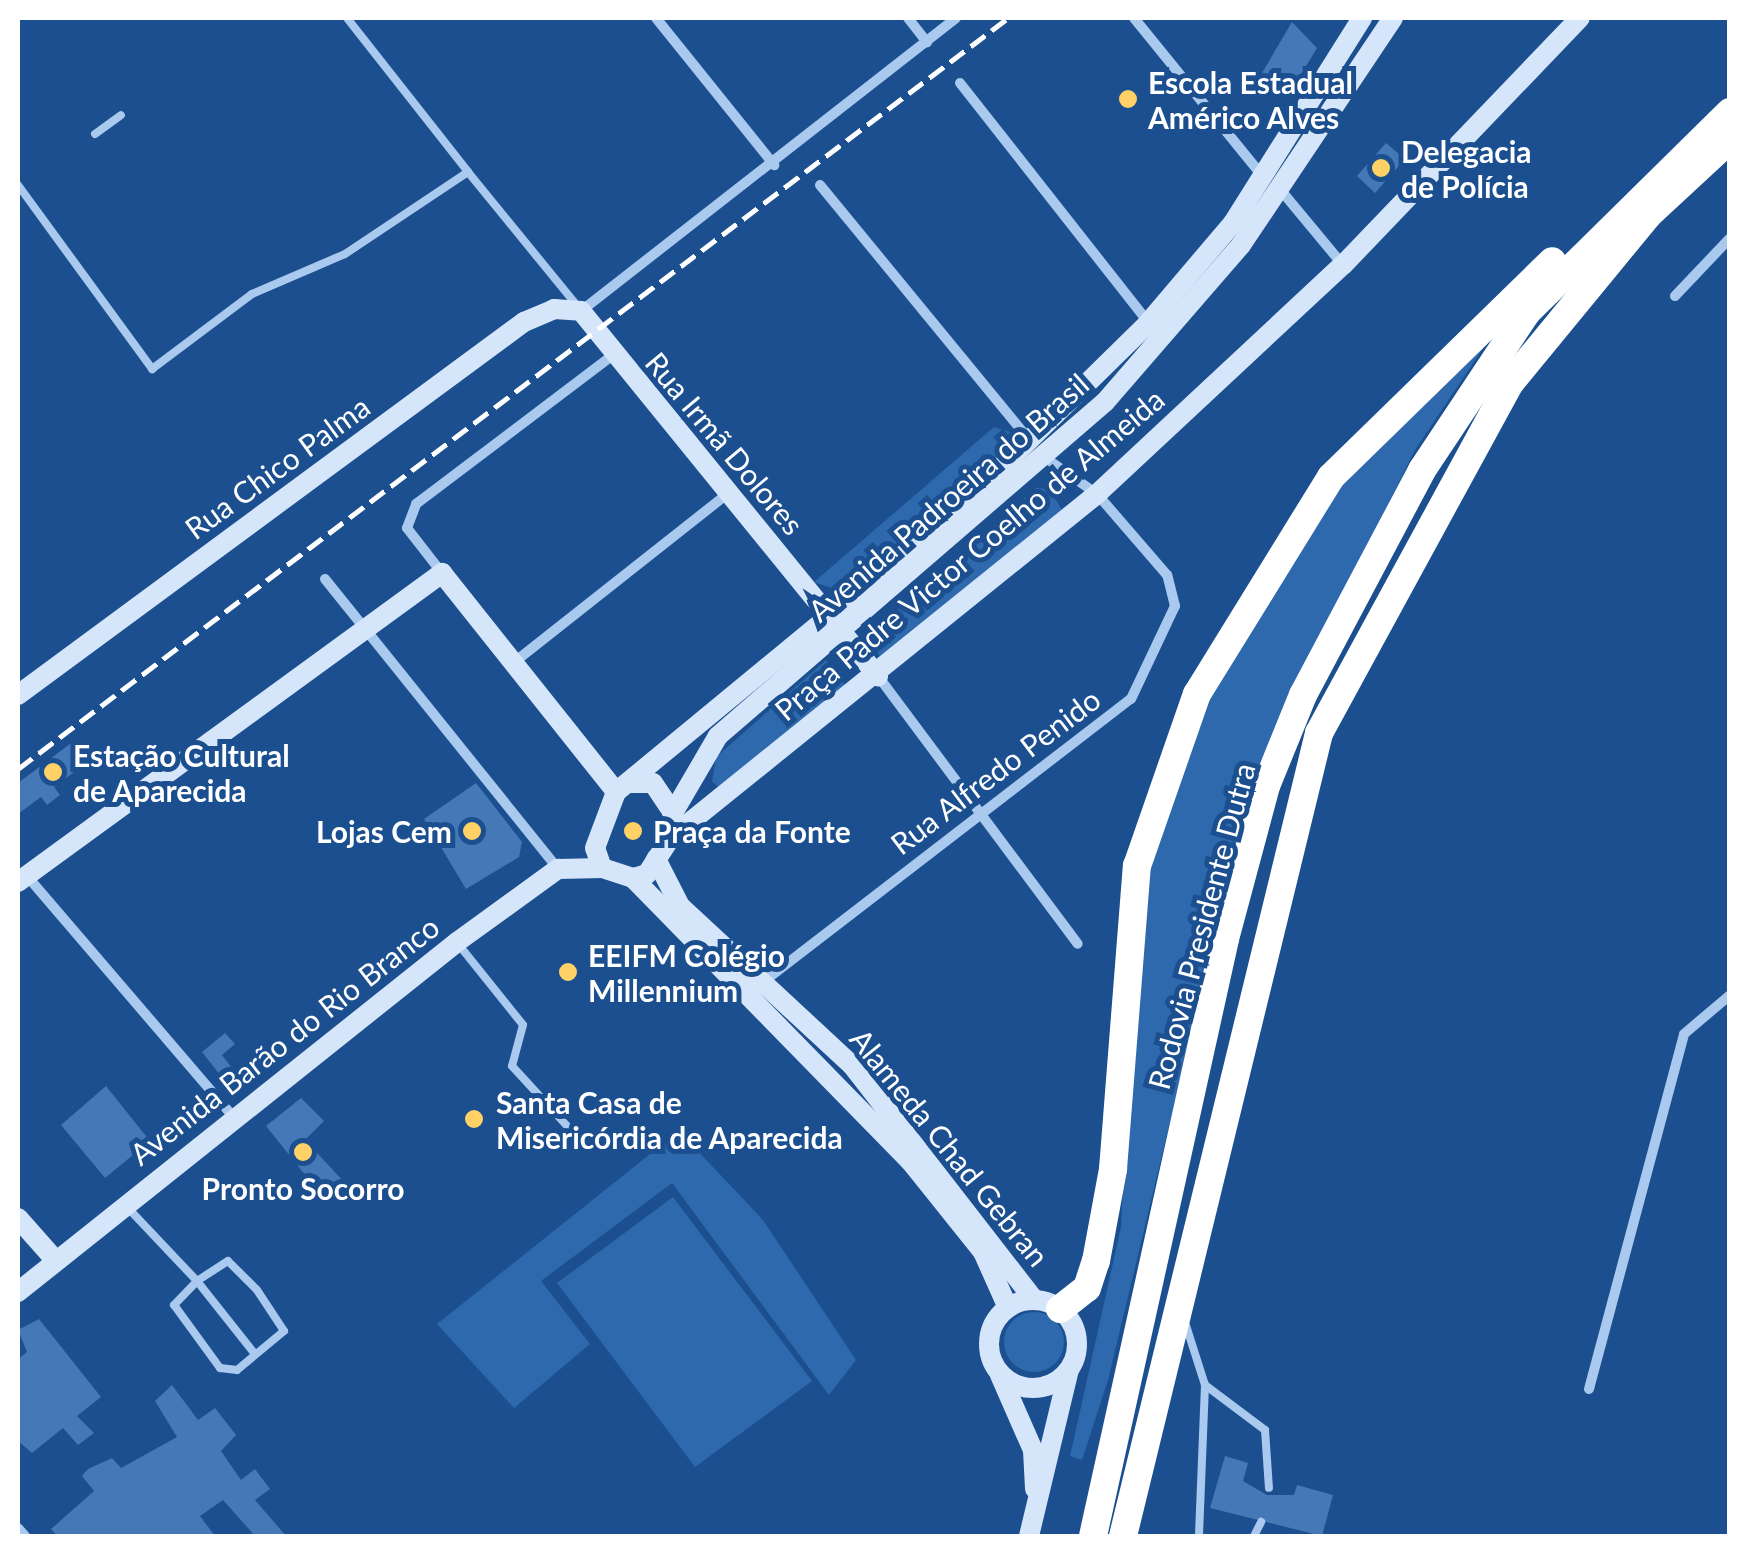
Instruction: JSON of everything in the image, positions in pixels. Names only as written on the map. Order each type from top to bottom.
[{"type":"highway","points":[[1047,1304],[1087,1288],[1113,1169],[1136,866],[1165,772],[1224,640],[1331,477],[1415,386],[1730,109]]},
{"type":"highway","name":"Rodovia Presidente Dutra","points":[[1093,1536],[1225,939],[1266,786],[1303,695],[1493,359],[1577,257],[1730,109]]},
{"type":"highway","name":"Rodovia Presidente Dutra","points":[[1124,1536],[1301,784],[1327,716],[1510,383],[1648,214],[1730,139]]},
{"type":"main road","name":"Avenida Padroeira do Brasil","points":[[672,813],[718,736],[1046,459],[1194,303],[1270,181],[1362,18]]},
{"type":"main road","name":"Avenida Padroeira do Brasil","points":[[622,787],[826,610],[1032,443],[1149,322],[1270,181],[1393,18]]},
{"type":"main road","name":"Praça Padre Victor Coelho de Almeida","points":[[669,840],[878,676],[1097,494],[1344,264],[1580,18]]},
{"type":"main road","name":"Rua Irmã Dolores","points":[[580,311],[726,495],[878,676]]},
{"type":"main road","name":"Rua Chico Palma","points":[[18,695],[524,322],[580,311]]},
{"type":"main road","points":[[22,879],[442,573],[622,787]]},
{"type":"main road","points":[[558,869],[602,868],[633,878],[656,859],[669,840],[672,813],[653,782],[622,787],[598,824],[602,868]]},
{"type":"main road","name":"Alameda Chad Gebran","points":[[656,859],[680,906],[755,989]]},
{"type":"main road","name":"Avenida Barão do Rio Branco","points":[[18,1292],[231,1114],[558,869]]},
{"type":"main road","name":"Alameda Chad Gebran","points":[[633,878],[817,1047],[1047,1304]]},
{"type":"main road","name":"Alameda Chad Gebran","points":[[931,1176],[983,1252],[1008,1308]]},
{"type":"main road","points":[[18,1218],[56,1260]]},
{"type":"main road","points":[[1029,1536],[1076,1331],[1047,1304],[1008,1308],[992,1330],[998,1370],[1032,1450],[1036,1501]]},
{"type":"main road","points":[[998,1370],[1033,1388],[1069,1370]]},
{"type":"street","points":[[656,18],[774,165]]},
{"type":"street","points":[[908,18],[927,42]]},
{"type":"street","points":[[580,311],[774,165],[956,18]]},
{"type":"street","points":[[1134,18],[1344,264]]},
{"type":"street","points":[[960,83],[1149,322]]},
{"type":"street","points":[[820,185],[1032,443]]},
{"type":"street","points":[[1674,296],[1730,238]]},
{"type":"street","points":[[442,573],[408,518],[614,355]]},
{"type":"street","name":"Rua Alfredo Penido","points":[[755,989],[980,811],[1131,699],[1175,606],[1167,575],[1097,494],[1046,459]]},
{"type":"street","points":[[518,660],[726,495]]},
{"type":"street","points":[[326,579],[558,869]]},
{"type":"street","points":[[878,676],[1078,944]]},
{"type":"street","points":[[22,879],[231,1114]]},
{"type":"street","points":[[1589,1389],[1684,1034],[1730,995]]},
{"type":"street","points":[[18,1528],[24,1536]]},
{"type":"lane","points":[[348,18],[580,311]]},
{"type":"lane","points":[[95,134],[121,115]]},
{"type":"lane","points":[[18,186],[152,370],[252,294],[345,254],[468,172]]},
{"type":"lane","points":[[457,942],[522,1026],[512,1066],[568,1127]]},
{"type":"lane","points":[[124,1204],[196,1281],[254,1353]]},
{"type":"lane","points":[[228,1260],[284,1321],[280,1336],[237,1370],[220,1368],[174,1304],[196,1281],[228,1260]]},
{"type":"lane","points":[[1177,1304],[1205,1385],[1199,1536]]},
{"type":"lane","points":[[1205,1385],[1265,1430],[1269,1488]]},
{"type":"lane","points":[[1254,1536],[1261,1522]]},
{"type":"shaded area","points":[[1510,308],[1415,450],[1253,776],[1108,1380],[1082,1460],[1070,1456],[1121,1227],[1137,913],[1181,743],[1301,538],[1373,446]]},
{"type":"shaded area","points":[[994,427],[1017,434],[1005,457],[837,590],[814,582]]},
{"type":"shaded area","points":[[1036,488],[1049,489],[1062,510],[880,657],[868,635]]},
{"type":"shaded area","points":[[826,660],[848,689],[721,788],[712,782],[716,757]]},
{"type":"shaded area","points":[[679,1131],[763,1220],[856,1360],[829,1395],[672,1183],[541,1281],[590,1344],[514,1408],[437,1324]]},
{"type":"shaded area","points":[[673,1197],[812,1381],[695,1467],[557,1283]]},
{"type":"shaded area","points":[[1034,1312],[1055,1321],[1064,1342],[1055,1363],[1034,1372],[1013,1363],[1004,1342],[1013,1321]]},
{"type":"building","points":[[1292,22],[1317,48],[1288,96],[1256,83]]},
{"type":"building","name":"Delegacia de Polícia","points":[[1386,143],[1405,159],[1375,193],[1357,176]]},
{"type":"building","name":"Estação Cultural de Aparecida","points":[[74,741],[89,761],[54,787],[60,795],[47,805],[41,797],[18,814],[18,783]]},
{"type":"building","name":"Lojas Cem","points":[[476,783],[522,842],[519,857],[466,889],[424,819]]},
{"type":"building","points":[[225,1033],[235,1044],[222,1055],[238,1076],[227,1084],[202,1052]]},
{"type":"building","points":[[106,1086],[150,1141],[105,1178],[61,1125]]},
{"type":"building","name":"Pronto Socorro","points":[[301,1098],[324,1121],[305,1140],[346,1184],[337,1195],[328,1185],[318,1191],[266,1126]]},
{"type":"building","points":[[39,1319],[101,1397],[77,1416],[94,1433],[78,1445],[63,1428],[32,1453],[18,1441],[18,1359],[27,1352],[18,1330]]},
{"type":"building","points":[[172,1385],[198,1420],[215,1408],[236,1435],[221,1451],[241,1480],[255,1469],[270,1489],[255,1500],[286,1536],[255,1536],[223,1500],[200,1516],[215,1536],[57,1536],[51,1529],[94,1491],[82,1476],[88,1469],[112,1458],[121,1468],[177,1437],[155,1401]]},
{"type":"building","points":[[1225,1456],[1248,1463],[1243,1481],[1267,1495],[1294,1495],[1297,1485],[1333,1495],[1322,1536],[1210,1508]]},
{"type":"railway","points":[[18,769],[1008,18]]},
{"type":"place","name":"Escola Estadual Américo Alves","points":[[1128,99]]},
{"type":"place","name":"Delegacia de Polícia","points":[[1381,168]]},
{"type":"place","name":"Estação Cultural de Aparecida","points":[[53,772]]},
{"type":"place","name":"Lojas Cem","points":[[472,831]]},
{"type":"place","name":"Praça da Fonte","points":[[633,831]]},
{"type":"place","name":"EEIFM Colégio Millennium","points":[[568,972]]},
{"type":"place","name":"Santa Casa de Misericórdia de Aparecida","points":[[474,1119]]},
{"type":"place","name":"Pronto Socorro","points":[[303,1152]]}]
